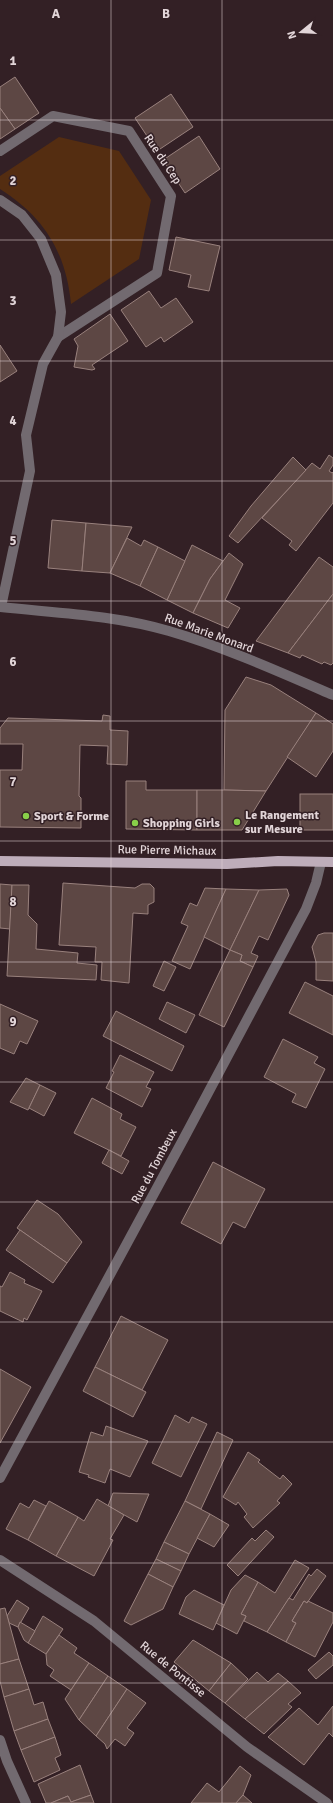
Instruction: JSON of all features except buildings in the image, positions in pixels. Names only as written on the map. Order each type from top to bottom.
[{"type":"main road","name":"Rue Pierre Michaux","points":[[0,861],[227,864],[278,861],[333,862]]},
{"type":"street","name":"Rue du Cep","points":[[0,151],[53,116],[129,131],[172,196],[157,273],[58,337]]},
{"type":"street","name":"Rue du Cep","points":[[0,200],[22,215],[42,239],[56,275],[61,312],[58,337],[43,364],[26,435],[30,472],[0,607]]},
{"type":"street","name":"Rue Marie Monard","points":[[0,607],[135,623],[168,630],[203,642],[333,695]]},
{"type":"street","name":"Rue du Tombeux","points":[[0,1478],[302,916],[316,883],[321,862]]},
{"type":"street","name":"Rue de Pontisse","points":[[0,1560],[94,1621],[247,1747],[326,1803]]},
{"type":"street","points":[[0,1740],[7,1761],[26,1803]]},
{"type":"shaded area","points":[[59,137],[119,151],[151,200],[139,259],[71,304],[64,268],[58,252],[50,238],[29,211],[0,189],[0,176]]},
{"type":"place","name":"Sport & Forme","points":[[26,816]]},
{"type":"place","name":"Le Rangement sur Mesure","points":[[237,822]]},
{"type":"place","name":"Shopping Girls","points":[[135,823]]}]
